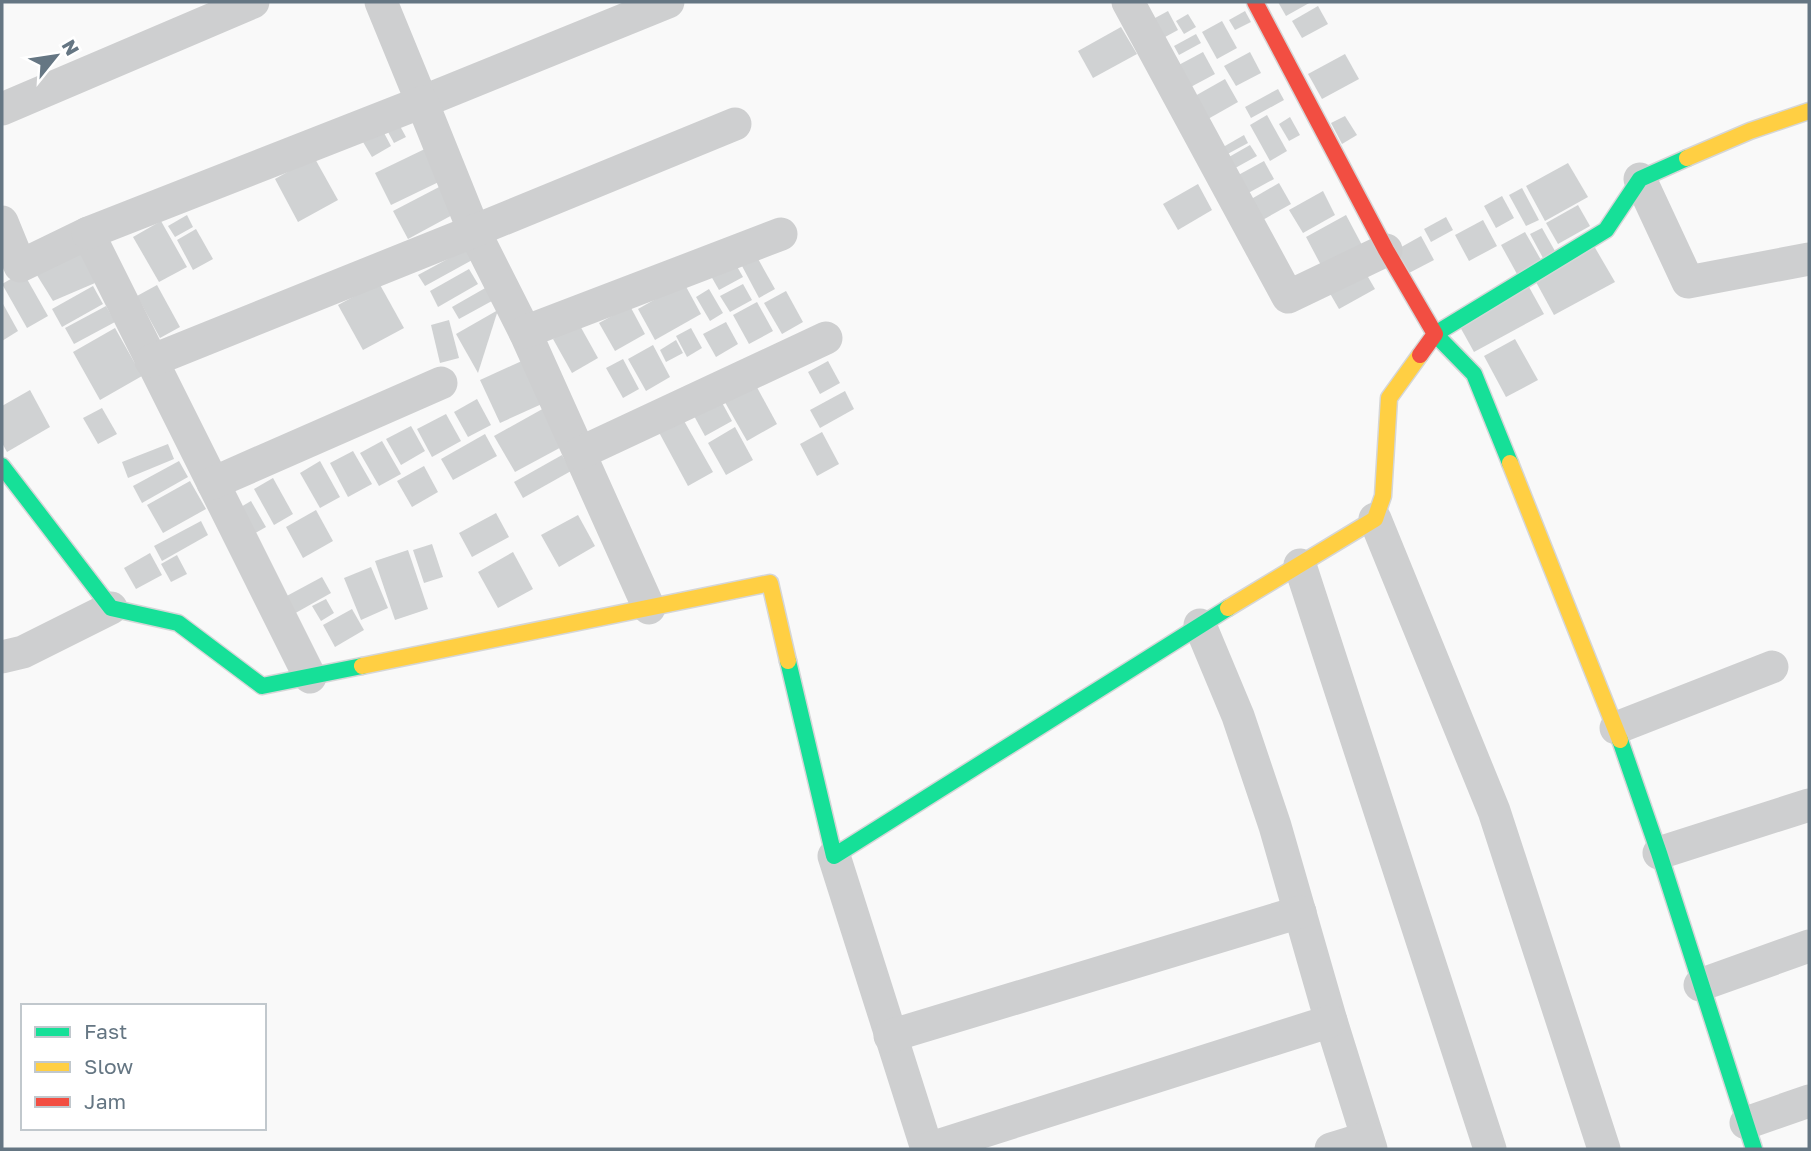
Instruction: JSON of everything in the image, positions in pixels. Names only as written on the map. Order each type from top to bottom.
[{"type":"street","points":[[2,109],[253,2]]},
{"type":"street","points":[[381,2],[474,231],[525,332],[649,608]]},
{"type":"street","points":[[2,222],[11,271],[88,233],[668,2]]},
{"type":"street","points":[[1255,2],[1386,250],[1435,334],[1474,374],[1616,728],[1750,1136],[1809,1101]]},
{"type":"street","points":[[1132,3],[1288,297],[1386,250]]},
{"type":"street","points":[[834,856],[1200,625],[1375,519],[1383,496],[1389,398],[1435,334],[1606,230],[1640,179],[1750,131],[1809,111]]},
{"type":"street","points":[[151,361],[734,124]]},
{"type":"street","points":[[1640,179],[1688,282],[1808,269]]},
{"type":"street","points":[[88,233],[310,677]]},
{"type":"street","points":[[525,332],[781,234]]},
{"type":"street","points":[[580,453],[827,338]]},
{"type":"street","points":[[213,483],[441,383]]},
{"type":"street","points":[[2,466],[111,608]]},
{"type":"street","points":[[1375,519],[1494,811],[1604,1149]]},
{"type":"street","points":[[1300,565],[1490,1149]]},
{"type":"street","points":[[2,657],[23,652],[111,608],[178,623],[262,686],[770,583],[834,856],[928,1149],[1331,1021]]},
{"type":"street","points":[[1200,625],[1238,716],[1275,826],[1369,1144],[1331,1149]]},
{"type":"street","points":[[1616,728],[1772,667]]},
{"type":"street","points":[[1658,853],[1809,805]]},
{"type":"street","points":[[890,1036],[1300,912]]},
{"type":"street","points":[[1700,985],[1809,946]]},
{"type":"building","points":[[1278,2],[1311,2],[1286,16]]},
{"type":"building","points":[[1318,6],[1328,24],[1302,38],[1292,21]]},
{"type":"building","points":[[1168,11],[1178,30],[1154,43],[1144,24]]},
{"type":"building","points":[[1245,11],[1251,22],[1235,30],[1229,20]]},
{"type":"building","points":[[1188,14],[1196,27],[1184,34],[1176,21]]},
{"type":"building","points":[[1222,21],[1237,48],[1217,59],[1202,32]]},
{"type":"building","points":[[1121,27],[1137,54],[1093,78],[1078,51]]},
{"type":"building","points":[[1196,34],[1201,43],[1179,55],[1174,46]]},
{"type":"building","points":[[1203,52],[1215,74],[1187,89],[1175,67]]},
{"type":"building","points":[[1250,52],[1261,73],[1236,86],[1224,66]]},
{"type":"building","points":[[1345,54],[1359,79],[1322,99],[1308,74]]},
{"type":"building","points":[[1225,79],[1238,102],[1208,119],[1195,96]]},
{"type":"building","points":[[1278,89],[1284,100],[1251,118],[1245,107]]},
{"type":"building","points":[[1267,115],[1287,151],[1270,161],[1250,125]]},
{"type":"building","points":[[1345,116],[1357,135],[1342,144],[1331,123]]},
{"type":"building","points":[[1290,117],[1300,135],[1289,141],[1279,124]]},
{"type":"building","points":[[400,126],[406,137],[394,143],[388,132]]},
{"type":"building","points":[[383,131],[391,146],[372,157],[363,142]]},
{"type":"building","points":[[1244,135],[1248,143],[1222,157],[1218,150]]},
{"type":"building","points":[[1250,145],[1257,156],[1228,172],[1222,161]]},
{"type":"building","points":[[431,146],[447,178],[391,205],[375,173]]},
{"type":"building","points":[[314,157],[338,200],[298,222],[275,179]]},
{"type":"building","points":[[1264,161],[1274,179],[1241,197],[1231,179]]},
{"type":"building","points":[[1568,163],[1588,197],[1545,221],[1526,186]]},
{"type":"building","points":[[1279,183],[1291,204],[1252,226],[1241,205]]},
{"type":"building","points":[[1198,184],[1212,210],[1178,230],[1163,204]]},
{"type":"building","points":[[441,186],[456,213],[408,239],[393,211]]},
{"type":"building","points":[[1522,188],[1539,220],[1526,226],[1509,195]]},
{"type":"building","points":[[1323,191],[1335,215],[1303,233],[1289,210]]},
{"type":"building","points":[[1502,196],[1514,218],[1496,228],[1484,206]]},
{"type":"building","points":[[1578,205],[1590,226],[1558,244],[1546,223]]},
{"type":"building","points":[[187,215],[193,227],[175,237],[168,226]]},
{"type":"building","points":[[1346,215],[1363,247],[1323,269],[1306,237]]},
{"type":"building","points":[[1446,217],[1453,230],[1431,242],[1424,229]]},
{"type":"building","points":[[1483,220],[1497,246],[1469,261],[1455,235]]},
{"type":"building","points":[[161,221],[187,267],[159,282],[133,237]]},
{"type":"building","points":[[1542,228],[1555,251],[1543,258],[1530,234]]},
{"type":"building","points":[[196,229],[213,259],[193,270],[177,240]]},
{"type":"building","points":[[1525,232],[1541,260],[1517,274],[1501,245]]},
{"type":"building","points":[[1421,236],[1434,260],[1409,273],[1396,250]]},
{"type":"building","points":[[1594,246],[1615,282],[1554,315],[1536,282]]},
{"type":"building","points":[[468,248],[474,259],[425,286],[418,275]]},
{"type":"building","points":[[82,252],[95,283],[53,301],[35,272]]},
{"type":"building","points":[[757,257],[775,289],[759,298],[742,266]]},
{"type":"building","points":[[735,263],[743,277],[719,290],[711,276]]},
{"type":"building","points":[[469,269],[478,284],[438,307],[430,291]]},
{"type":"building","points":[[1364,270],[1375,289],[1339,309],[1328,290]]},
{"type":"building","points":[[23,272],[48,316],[27,328],[2,284]]},
{"type":"building","points":[[379,283],[404,328],[363,350],[338,305]]},
{"type":"building","points":[[494,283],[501,296],[459,319],[452,307]]},
{"type":"building","points":[[684,283],[701,314],[655,340],[638,309]]},
{"type":"building","points":[[743,284],[752,300],[730,312],[720,296]]},
{"type":"building","points":[[157,285],[180,327],[160,338],[137,296]]},
{"type":"building","points":[[93,286],[103,304],[62,327],[52,309]]},
{"type":"building","points":[[1529,287],[1544,314],[1474,352],[1459,325]]},
{"type":"building","points":[[709,289],[723,313],[710,321],[696,297]]},
{"type":"building","points":[[786,291],[803,322],[782,334],[764,303]]},
{"type":"building","points":[[2,302],[18,331],[2,341]]},
{"type":"building","points":[[757,302],[773,331],[749,344],[733,315]]},
{"type":"building","points":[[106,306],[115,322],[74,344],[65,328]]},
{"type":"building","points":[[630,306],[645,334],[615,351],[599,323]]},
{"type":"building","points":[[498,310],[478,373],[456,334]]},
{"type":"building","points":[[449,320],[459,358],[440,363],[431,325]]},
{"type":"building","points":[[726,322],[738,344],[716,357],[703,334]]},
{"type":"building","points":[[579,324],[598,358],[572,373],[553,339]]},
{"type":"building","points":[[115,328],[142,376],[100,400],[73,352]]},
{"type":"building","points":[[691,328],[702,348],[687,357],[676,336]]},
{"type":"building","points":[[1515,339],[1538,380],[1506,397],[1484,356]]},
{"type":"building","points":[[676,340],[683,353],[666,362],[660,350]]},
{"type":"building","points":[[653,345],[670,377],[646,391],[628,359]]},
{"type":"building","points":[[623,359],[639,389],[623,398],[606,368]]},
{"type":"building","points":[[524,360],[544,403],[500,423],[480,380]]},
{"type":"building","points":[[828,361],[840,383],[820,394],[808,372]]},
{"type":"building","points":[[753,380],[777,424],[747,441],[722,397]]},
{"type":"building","points":[[30,390],[50,427],[7,452],[2,443],[2,406]]},
{"type":"building","points":[[845,391],[854,409],[820,428],[810,410]]},
{"type":"building","points":[[477,399],[491,425],[468,437],[454,412]]},
{"type":"building","points":[[720,399],[732,421],[705,436],[693,414]]},
{"type":"building","points":[[546,407],[567,444],[515,472],[494,436]]},
{"type":"building","points":[[102,408],[117,434],[98,444],[83,418]]},
{"type":"building","points":[[679,412],[713,472],[688,486],[655,425]]},
{"type":"building","points":[[446,414],[461,441],[432,457],[417,429]]},
{"type":"building","points":[[411,426],[425,451],[401,465],[386,439]]},
{"type":"building","points":[[735,427],[753,460],[726,475],[708,443]]},
{"type":"building","points":[[822,432],[839,464],[817,476],[800,444]]},
{"type":"building","points":[[485,434],[497,456],[453,480],[441,459]]},
{"type":"building","points":[[382,441],[401,474],[379,486],[360,453]]},
{"type":"building","points":[[168,444],[174,459],[128,478],[122,462]]},
{"type":"building","points":[[353,451],[372,484],[348,497],[330,463]]},
{"type":"building","points":[[562,455],[571,471],[523,498],[514,482]]},
{"type":"building","points":[[179,461],[188,477],[142,503],[133,486]]},
{"type":"building","points":[[320,461],[340,497],[320,508],[300,473]]},
{"type":"building","points":[[424,466],[438,492],[412,507],[397,481]]},
{"type":"building","points":[[273,478],[293,514],[274,525],[254,489]]},
{"type":"building","points":[[190,481],[206,509],[163,533],[147,505]]},
{"type":"building","points":[[251,501],[266,527],[248,537],[234,511]]},
{"type":"building","points":[[316,510],[333,541],[303,558],[286,527]]},
{"type":"building","points":[[496,513],[509,537],[472,557],[459,533]]},
{"type":"building","points":[[578,515],[595,546],[559,567],[541,535]]},
{"type":"building","points":[[201,521],[208,535],[162,561],[154,546]]},
{"type":"building","points":[[432,544],[443,577],[424,583],[413,550]]},
{"type":"building","points":[[408,550],[428,609],[395,620],[375,561]]},
{"type":"building","points":[[513,552],[533,589],[498,608],[478,572]]},
{"type":"building","points":[[150,553],[162,575],[136,589],[124,568]]},
{"type":"building","points":[[177,555],[187,574],[171,582],[161,564]]},
{"type":"building","points":[[371,567],[388,608],[361,620],[344,578]]},
{"type":"building","points":[[322,577],[331,593],[292,615],[283,598]]},
{"type":"building","points":[[326,599],[334,613],[321,621],[312,606]]},
{"type":"building","points":[[352,609],[364,630],[335,647],[323,625]]},
{"type":"traffic: fast","points":[[1510,463],[1474,374],[1435,334],[1606,230],[1640,179],[1687,158]]},
{"type":"traffic: fast","points":[[2,466],[111,608],[178,623],[262,686],[362,666]]},
{"type":"traffic: fast","points":[[788,661],[834,856],[1228,608]]},
{"type":"traffic: fast","points":[[1620,740],[1754,1149]]},
{"type":"traffic: slow","points":[[1687,158],[1750,131],[1809,111]]},
{"type":"traffic: slow","points":[[1228,608],[1375,519],[1383,496],[1389,398],[1420,355]]},
{"type":"traffic: slow","points":[[1510,463],[1620,740]]},
{"type":"traffic: slow","points":[[362,666],[770,583],[788,661]]},
{"type":"traffic: jam","points":[[1255,2],[1386,250],[1435,334],[1420,355]]}]
